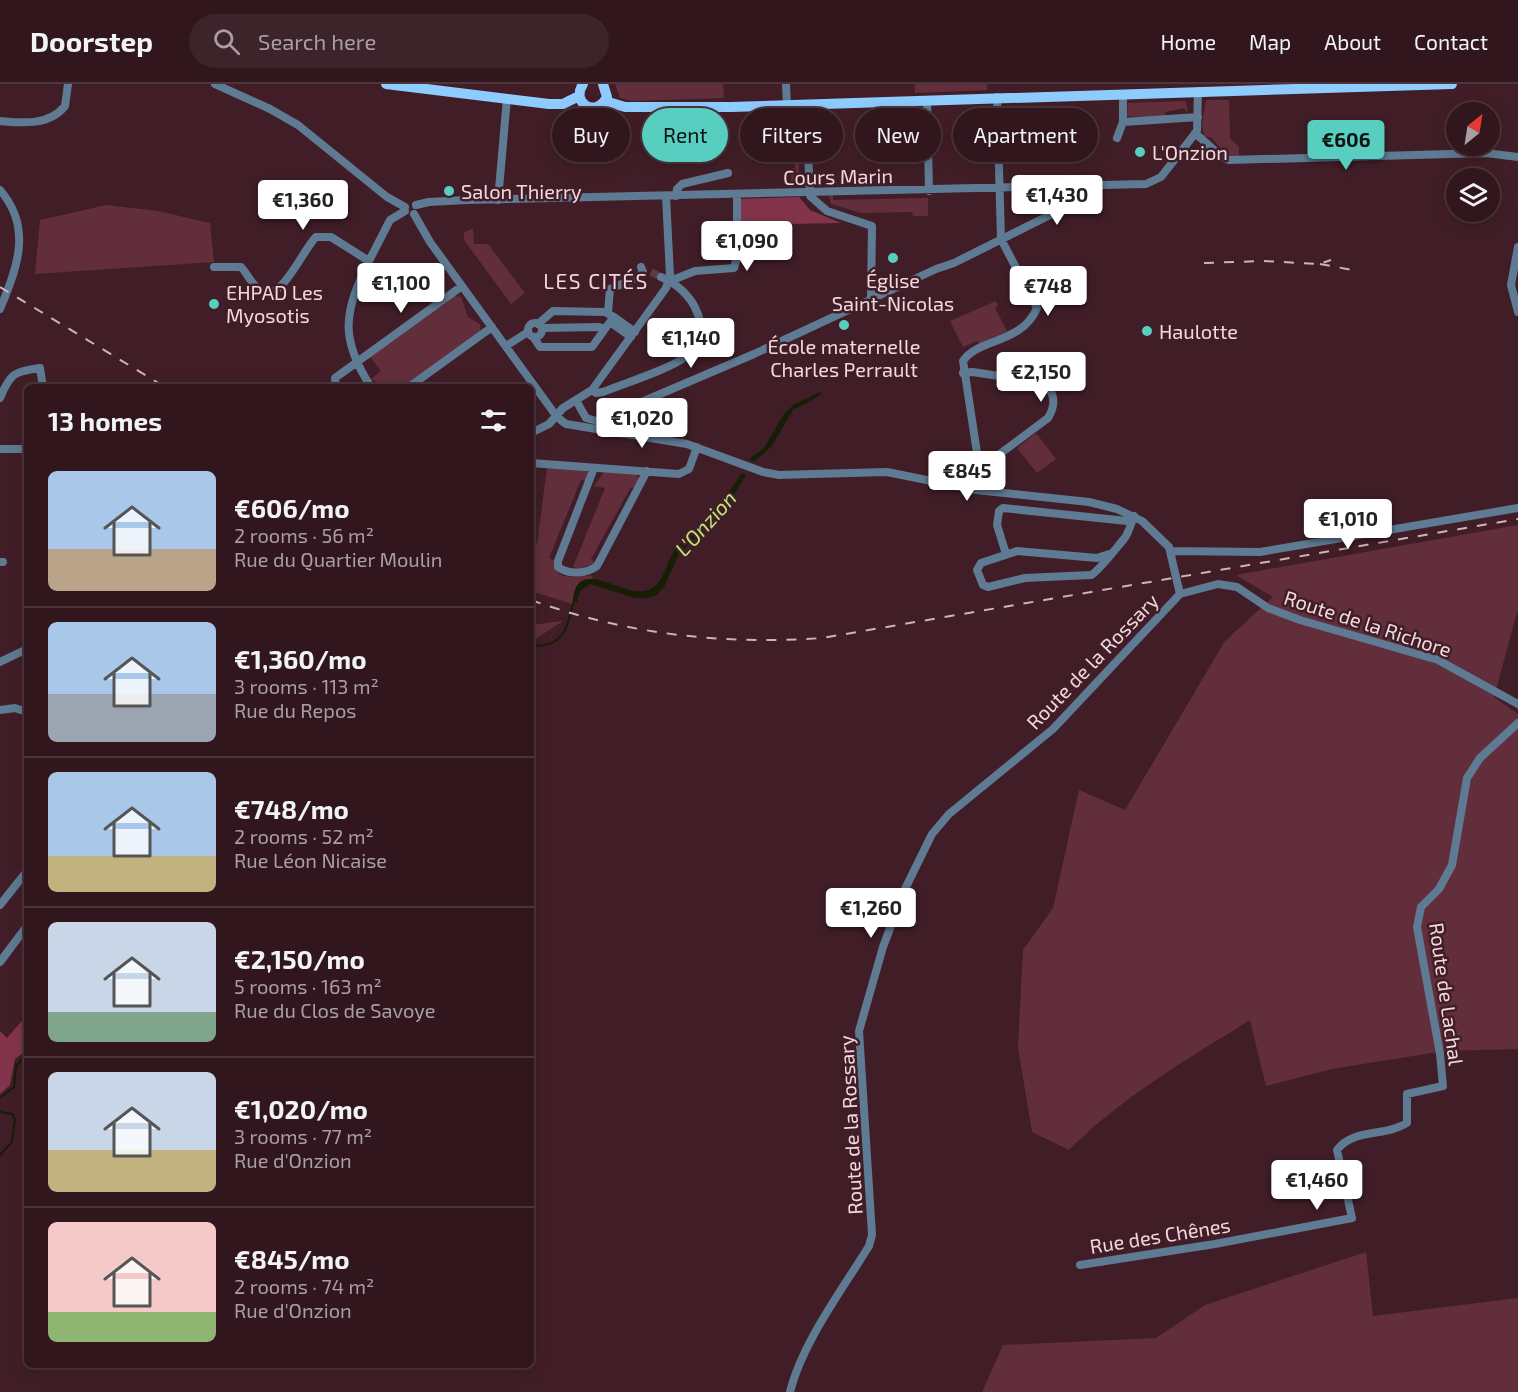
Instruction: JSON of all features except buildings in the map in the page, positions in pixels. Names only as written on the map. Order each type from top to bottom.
[{"type":"main road","points":[[386,84],[556,105],[567,103],[579,96]]},
{"type":"main road","points":[[583,84],[579,96],[582,104],[590,108],[598,107],[605,101],[607,92],[603,84]]},
{"type":"main road","points":[[605,101],[625,107],[806,105],[996,97],[1106,89],[1123,94],[1452,84]]},
{"type":"street","points":[[0,121],[28,124],[57,113],[65,106],[68,84]]},
{"type":"street","points":[[215,84],[289,119],[405,209],[409,215],[415,210],[462,286],[533,384]]},
{"type":"street","points":[[786,84],[787,105]]},
{"type":"street","name":"Cours Marin","points":[[415,210],[429,202],[1000,189],[1152,183],[1161,177],[1195,133],[1198,117],[1198,91]]},
{"type":"street","points":[[1117,138],[1123,122],[1123,94]]},
{"type":"street","points":[[976,490],[979,466],[963,373],[963,361],[966,356],[1020,330],[1037,310],[1001,238],[996,97]]},
{"type":"street","points":[[498,200],[507,98]]},
{"type":"street","points":[[927,100],[929,190]]},
{"type":"street","points":[[806,105],[810,193],[813,200],[826,211],[872,226],[871,298]]},
{"type":"street","points":[[1123,122],[1198,117]]},
{"type":"street","points":[[1195,133],[1223,158],[1229,160],[1486,153],[1518,157]]},
{"type":"street","points":[[676,196],[677,189],[682,184],[728,173]]},
{"type":"street","points":[[577,402],[586,418],[597,421],[754,354],[936,268],[954,263],[1068,206],[1075,200],[1076,186]]},
{"type":"street","points":[[0,190],[13,208],[20,232],[20,252],[0,309]]},
{"type":"street","points":[[665,279],[694,271],[734,268],[737,258],[737,195]]},
{"type":"street","points":[[534,431],[557,417],[563,408],[577,402],[592,390],[633,334],[665,279],[666,196]]},
{"type":"street","points":[[0,198],[20,232]]},
{"type":"street","points":[[368,384],[356,363],[348,338],[348,313],[356,286],[390,220],[405,209]]},
{"type":"street","points":[[214,267],[241,267],[257,288],[268,293],[283,284],[312,241],[321,235],[331,237],[369,261]]},
{"type":"street","points":[[1518,247],[1511,285],[1518,312]]},
{"type":"street","points":[[609,320],[578,327],[530,325],[531,335],[540,347],[592,347],[609,320],[610,289],[639,277],[645,270]]},
{"type":"street","points":[[592,390],[603,392],[681,359],[693,350],[699,334],[698,314],[688,297],[665,279]]},
{"type":"street","points":[[336,384],[335,378],[462,286]]},
{"type":"street","points":[[540,326],[553,311],[578,312],[609,320],[633,334]]},
{"type":"street","points":[[578,312],[578,327]]},
{"type":"street","points":[[413,384],[492,327]]},
{"type":"street","points":[[506,346],[531,335]]},
{"type":"street","points":[[1044,383],[1051,372],[1062,364]]},
{"type":"street","points":[[0,398],[9,377],[14,374],[40,368],[43,384]]},
{"type":"street","points":[[963,373],[973,372],[1044,383],[1054,398],[1054,408],[1048,418],[985,465],[979,466]]},
{"type":"street","points":[[534,385],[557,417],[571,426],[697,447],[753,469],[784,476],[887,472],[976,490],[1089,502],[1133,518],[1156,534],[1171,551],[1180,594]]},
{"type":"street","points":[[534,463],[684,473],[692,465],[697,447]]},
{"type":"street","points":[[0,449],[24,449]]},
{"type":"street","points":[[594,468],[558,561],[558,567],[564,571],[586,571],[597,566],[647,471]]},
{"type":"street","points":[[1006,554],[997,525],[999,511],[1003,508],[1127,522],[1133,518]]},
{"type":"street","points":[[1171,551],[1260,552],[1518,508]]},
{"type":"street","points":[[1109,554],[1097,558],[1022,551],[979,564],[977,570],[985,587],[1024,578],[1091,575],[1100,569],[1109,554],[1125,537],[1133,518]]},
{"type":"street","name":"Route de la Richore","points":[[1180,594],[1218,584],[1237,587],[1268,608],[1300,620],[1438,660],[1518,704]]},
{"type":"street","name":"Route de la Rossary","points":[[790,1392],[794,1376],[808,1349],[869,1246],[872,1235],[859,1031],[883,946],[904,891],[932,834],[949,814],[1053,729],[1180,594]]},
{"type":"street","points":[[0,662],[24,651]]},
{"type":"street","points":[[0,710],[15,708],[24,711]]},
{"type":"street","name":"Route de Lachal","points":[[1443,1086],[1440,1054],[1417,927],[1421,907],[1439,889],[1452,865],[1467,778],[1480,758],[1518,723]]},
{"type":"street","points":[[0,905],[24,875]]},
{"type":"street","points":[[0,962],[24,930]]},
{"type":"street","name":"Rue des Chênes","points":[[1080,1265],[1215,1244],[1352,1218],[1337,1150],[1351,1138],[1398,1129],[1407,1123],[1407,1094],[1443,1086]]},
{"type":"shaded area","points":[[615,84],[723,84],[724,98],[631,101],[620,98]]},
{"type":"shaded area","points":[[915,84],[987,84],[987,90],[915,93]]},
{"type":"shaded area","points":[[1206,100],[1229,100],[1230,138],[1239,147],[1239,156],[1227,156],[1212,138],[1204,136],[1202,125]]},
{"type":"shaded area","points":[[1185,101],[1188,109],[1186,113],[1185,108],[1165,112],[1166,118],[1127,116],[1128,103]]},
{"type":"shaded area","points":[[791,162],[799,162],[799,182],[791,182],[792,168],[795,168],[795,164]]},
{"type":"shaded area","points":[[828,194],[833,194],[833,200],[928,198],[928,216],[913,216],[912,212],[861,213],[831,204]]},
{"type":"shaded area","points":[[799,197],[810,210],[841,223],[741,225],[740,199]]},
{"type":"shaded area","points":[[106,205],[158,211],[210,223],[214,262],[35,274],[40,220]]},
{"type":"shaded area","points":[[473,228],[474,244],[488,244],[525,293],[511,304],[464,240],[464,233]]},
{"type":"shaded area","points":[[454,296],[461,297],[468,317],[480,324],[480,331],[407,384],[378,384],[371,379],[381,371],[370,357]]},
{"type":"shaded area","points":[[996,301],[998,306],[995,308],[1007,331],[979,344],[977,341],[963,347],[950,321]]},
{"type":"shaded area","points":[[1036,433],[1056,459],[1037,473],[1017,448]]},
{"type":"shaded area","points":[[547,467],[586,471],[588,474],[586,481],[581,480],[549,558],[554,561],[555,568],[562,575],[573,577],[591,575],[593,579],[577,585],[572,604],[534,592],[534,544],[537,544]]},
{"type":"shaded area","points":[[604,472],[637,475],[640,479],[637,489],[631,487],[591,559],[595,563],[579,569],[573,567],[605,488],[594,486]]},
{"type":"shaded area","points":[[1518,525],[1518,609],[1494,697],[1518,714],[1518,1049],[1444,1051],[1332,1069],[1266,1086],[1250,1020],[1133,1096],[1069,1150],[1032,1132],[1018,1048],[1023,950],[1053,908],[1079,790],[1125,810],[1225,641],[1273,597],[1236,575]]},
{"type":"shaded area","points":[[563,621],[534,640],[534,625]]},
{"type":"shaded area","points":[[24,1018],[24,1052],[15,1059],[10,1085],[0,1094],[0,1031],[7,1038]]},
{"type":"shaded area","points":[[1366,1252],[1373,1316],[1518,1298],[1518,1392],[982,1392],[1003,1345],[1156,1338],[1205,1305]]},
{"type":"water","points":[[820,392],[821,395],[793,410],[771,447],[754,462],[749,459],[764,448],[784,414],[793,405]]},
{"type":"water","points":[[742,473],[746,475],[728,505],[679,554],[664,587],[657,595],[635,598],[590,584],[580,591],[577,602],[573,601],[576,587],[583,580],[603,581],[639,591],[653,587],[661,579],[676,549],[713,511]]},
{"type":"waterway","name":"L'Onzion","points":[[534,646],[551,643],[563,634],[574,600]]},
{"type":"waterway","name":"L'Onzion","points":[[0,1098],[14,1087],[16,1066],[24,1057]]},
{"type":"waterway","name":"L'Onzion","points":[[0,1112],[12,1114],[15,1119],[12,1142],[0,1155]]},
{"type":"tunnel","points":[[651,272],[661,277]]},
{"type":"railway","points":[[1204,263],[1264,261],[1319,264],[1331,260]]},
{"type":"railway","points":[[1320,264],[1358,271]]},
{"type":"railway","points":[[0,287],[160,384]]},
{"type":"railway","points":[[534,601],[602,621],[674,634],[748,640],[822,638],[1518,519]]},
{"type":"place","name":"L'Onzion","points":[[1140,152]]},
{"type":"place","name":"Salon Thierry","points":[[449,191]]},
{"type":"place","name":"Église Saint-Nicolas","points":[[893,258]]},
{"type":"place","name":"EHPAD Les Myosotis","points":[[214,304]]},
{"type":"place","name":"École maternelle Charles Perrault","points":[[844,325]]},
{"type":"place","name":"Haulotte","points":[[1147,331]]},
{"type":"district","name":"LES CITÉS","points":[[596,280]]}]
